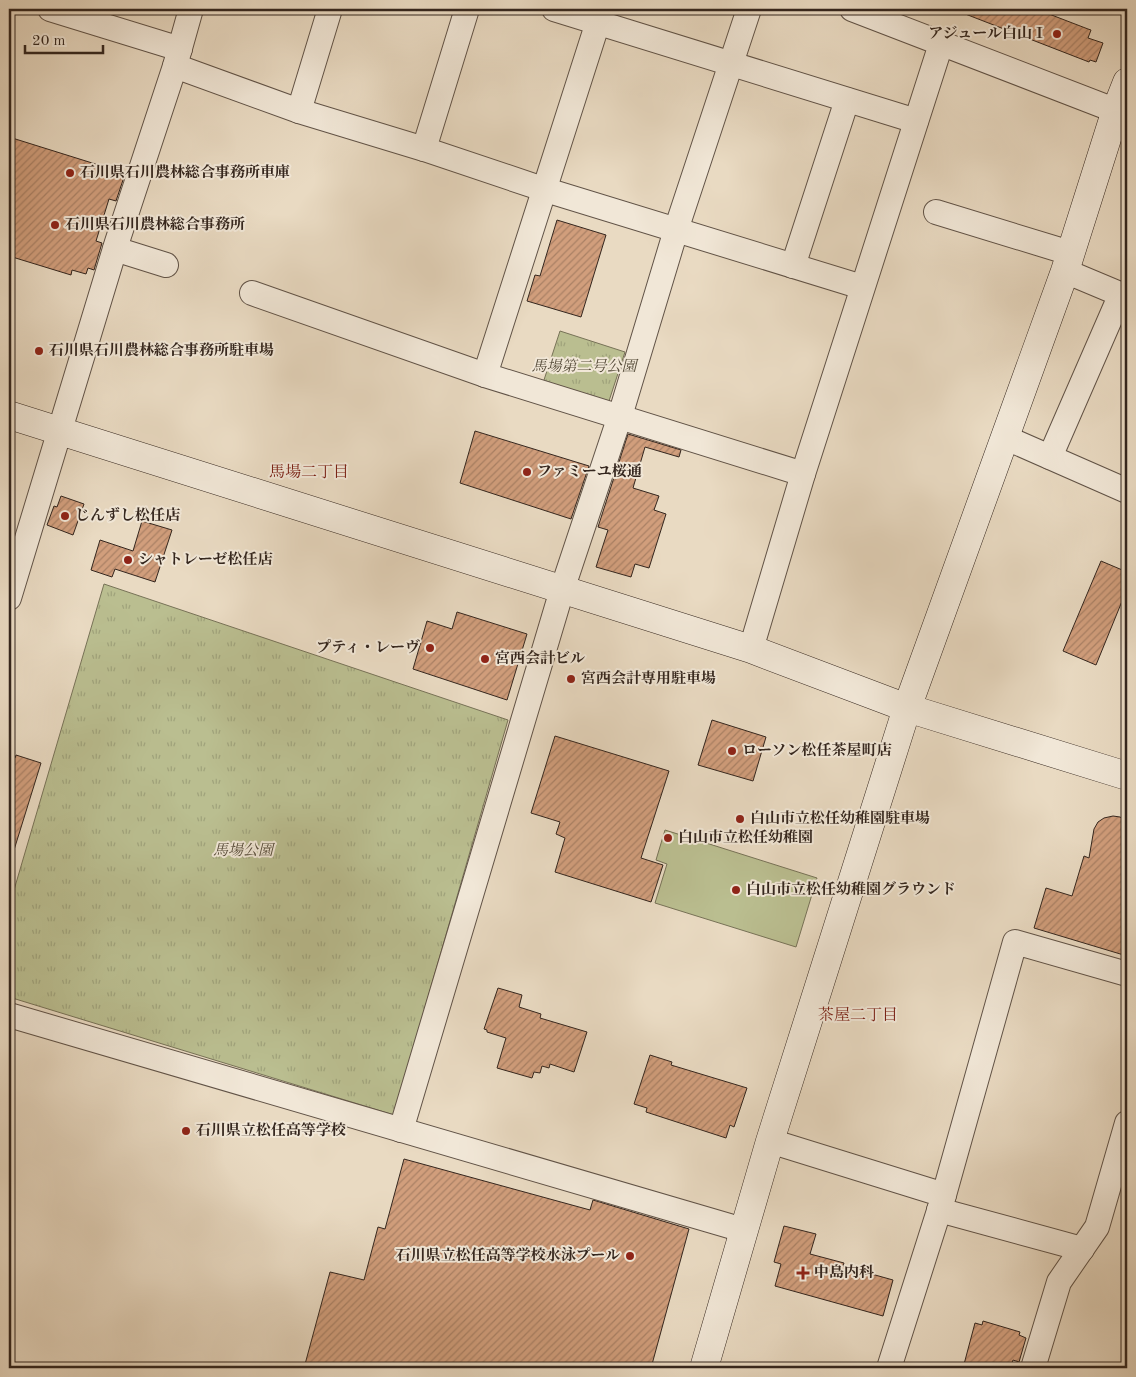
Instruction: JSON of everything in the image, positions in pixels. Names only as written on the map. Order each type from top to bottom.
[{"type":"street","points":[[50,9],[177,58],[299,112],[424,149],[546,190],[862,287]]},
{"type":"street","points":[[9,598],[115,249],[191,9]]},
{"type":"street","points":[[299,112],[330,9]]},
{"type":"street","points":[[424,149],[467,9]]},
{"type":"street","points":[[554,9],[916,120]]},
{"type":"street","points":[[401,1130],[562,590],[620,416],[676,230],[749,9]]},
{"type":"street","points":[[852,9],[1122,112]]},
{"type":"street","points":[[485,375],[546,190],[598,22]]},
{"type":"street","points":[[751,649],[803,474],[941,44]]},
{"type":"street","points":[[704,1368],[770,1141],[907,708],[1122,112],[1127,82]]},
{"type":"street","points":[[793,266],[847,100]]},
{"type":"street","points":[[936,212],[1067,262],[1124,295],[1050,457]]},
{"type":"street","points":[[115,249],[166,265]]},
{"type":"street","points":[[252,293],[485,375],[803,474]]},
{"type":"street","points":[[9,415],[751,649],[907,708],[1127,776]]},
{"type":"street","points":[[1004,436],[1127,491]]},
{"type":"street","points":[[889,1368],[942,1203],[1014,942],[1127,974]]},
{"type":"street","points":[[9,1015],[744,1230]]},
{"type":"street","points":[[1034,1368],[1059,1282],[1097,1227],[1127,1123]]},
{"type":"street","points":[[770,1141],[942,1203],[1082,1249]]},
{"type":"green space","name":"馬場第二号公園","points":[[560,331],[625,352],[608,404],[543,383]]},
{"type":"green space","name":"馬場公園","points":[[104,584],[508,720],[394,1115],[9,997],[9,907]]},
{"type":"green space","name":"白山市立松任幼稚園グラウンド","points":[[665,830],[817,878],[796,947],[655,903],[667,864],[656,860]]},
{"type":"building","name":"アジュール白山Ⅰ","points":[[955,9],[1036,9],[1091,30],[1088,38],[1103,43],[1096,62],[1090,60],[1089,62]]},
{"type":"building","points":[[9,137],[121,172],[120,175],[124,177],[116,201],[109,199],[96,241],[102,243],[94,270],[88,268],[86,274],[72,270],[71,275],[9,256]]},
{"type":"building","points":[[557,220],[606,235],[581,317],[527,301],[535,275],[540,276]]},
{"type":"building","name":"ファミーユ桜通","points":[[475,431],[589,466],[571,519],[460,483]]},
{"type":"building","points":[[628,434],[681,450],[679,457],[645,447],[633,488],[659,496],[654,510],[666,514],[649,568],[635,564],[631,577],[596,567],[608,530],[598,527]]},
{"type":"building","name":"じんずし松任店","points":[[61,496],[84,504],[73,535],[47,525],[54,506],[57,507]]},
{"type":"building","name":"シャトレーゼ松任店","points":[[142,521],[172,530],[155,582],[115,569],[112,577],[91,570],[100,540],[133,551]]},
{"type":"building","points":[[1101,561],[1127,572],[1127,589],[1096,665],[1063,651]]},
{"type":"building","name":"宮西会計ビル","points":[[457,612],[527,634],[507,700],[413,669],[427,621],[452,629]]},
{"type":"building","name":"ローソン松任茶屋町店","points":[[712,720],[766,737],[753,781],[698,765]]},
{"type":"building","name":"白山市立松任幼稚園","points":[[555,736],[669,771],[641,858],[663,865],[651,902],[555,872],[565,838],[556,834],[560,822],[531,813]]},
{"type":"building","points":[[16,755],[41,763],[14,850],[9,849],[9,756],[15,758]]},
{"type":"building","points":[[1113,816],[1127,821],[1127,956],[1034,928],[1046,888],[1072,896],[1084,856],[1089,858],[1094,829],[1098,822]]},
{"type":"building","points":[[498,988],[522,995],[519,1007],[541,1014],[540,1018],[587,1032],[574,1072],[550,1064],[549,1068],[542,1066],[540,1073],[534,1072],[532,1078],[497,1068],[506,1038],[487,1032],[484,1029]]},
{"type":"building","points":[[650,1055],[672,1062],[671,1065],[747,1088],[734,1127],[730,1125],[726,1138],[646,1112],[647,1108],[634,1104]]},
{"type":"building","points":[[404,1159],[590,1210],[593,1200],[689,1229],[651,1368],[304,1368],[330,1272],[364,1280],[378,1227],[385,1229]]},
{"type":"building","points":[[784,1226],[816,1234],[810,1254],[844,1263],[843,1266],[893,1280],[883,1316],[775,1286],[781,1264],[774,1262]]},
{"type":"building","points":[[983,1321],[1020,1332],[1019,1335],[1026,1338],[1019,1362],[1013,1360],[1010,1368],[963,1368],[975,1323],[982,1325]]},
{"type":"place","name":"アジュール白山Ⅰ","points":[[1057,34]]},
{"type":"place","name":"石川県石川農林総合事務所車庫","points":[[70,173]]},
{"type":"place","name":"石川県石川農林総合事務所","points":[[55,225]]},
{"type":"place","name":"石川県石川農林総合事務所駐車場","points":[[39,351]]},
{"type":"place","name":"ファミーユ桜通","points":[[527,472]]},
{"type":"place","name":"じんずし松任店","points":[[65,516]]},
{"type":"place","name":"シャトレーゼ松任店","points":[[128,560]]},
{"type":"place","name":"プティ・レーヴ","points":[[430,648]]},
{"type":"place","name":"宮西会計ビル","points":[[485,659]]},
{"type":"place","name":"宮西会計専用駐車場","points":[[571,679]]},
{"type":"place","name":"ローソン松任茶屋町店","points":[[732,751]]},
{"type":"place","name":"白山市立松任幼稚園駐車場","points":[[740,819]]},
{"type":"place","name":"白山市立松任幼稚園","points":[[668,838]]},
{"type":"place","name":"白山市立松任幼稚園グラウンド","points":[[736,890]]},
{"type":"place","name":"石川県立松任高等学校","points":[[186,1131]]},
{"type":"place","name":"石川県立松任高等学校水泳プール","points":[[630,1256]]},
{"type":"place","name":"中島内科","points":[[803,1273]]},
{"type":"district","name":"馬場二丁目","points":[[309,473]]},
{"type":"district","name":"茶屋二丁目","points":[[858,1016]]}]
